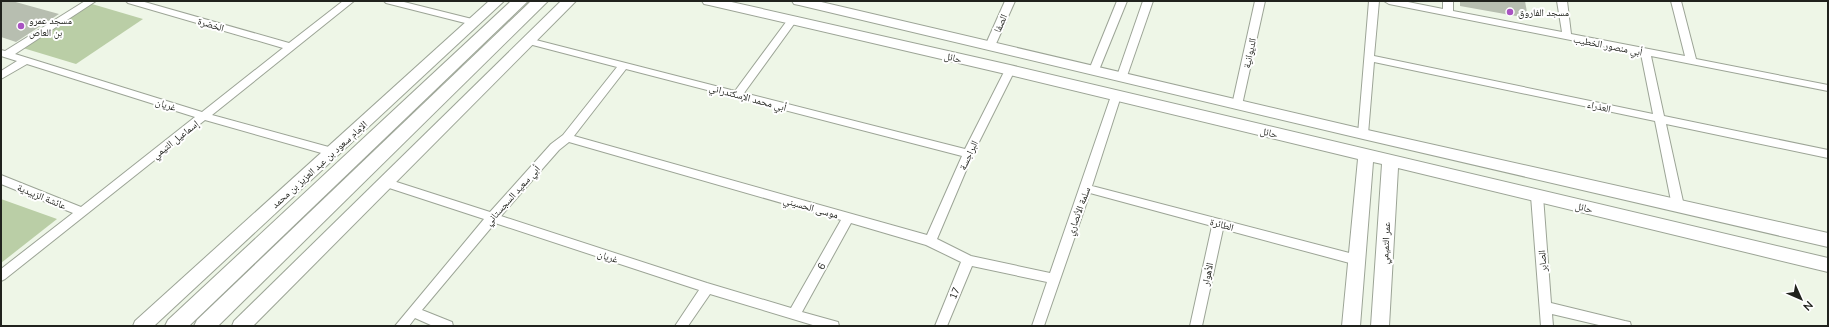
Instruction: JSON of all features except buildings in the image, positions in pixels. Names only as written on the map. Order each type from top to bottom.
[{"type":"main road","name":"الإمام سعود بن عبد العزيز بن محمد","points":[[175,326],[520,1]]},
{"type":"main road","points":[[204,326],[540,1]]},
{"type":"street","points":[[3,54],[90,1]]},
{"type":"street","name":"الخضرة","points":[[131,1],[291,47]]},
{"type":"street","name":"إسماعيل التيمي","points":[[1,276],[349,1]]},
{"type":"street","points":[[389,1],[473,22]]},
{"type":"street","name":"الإمام سعود بن عبد العزيز بن محمد","points":[[142,326],[497,1]]},
{"type":"street","points":[[241,326],[384,182],[569,1]]},
{"type":"street","name":"حائل","points":[[709,1],[1010,70],[1828,265]]},
{"type":"street","name":"الصفا","points":[[990,46],[1010,1]]},
{"type":"street","points":[[1094,70],[1122,1]]},
{"type":"street","points":[[1122,76],[1148,1]]},
{"type":"street","name":"الديوانية","points":[[1237,105],[1260,1]]},
{"type":"street","points":[[1363,134],[1374,1]]},
{"type":"street","name":"أبي منصور الخطيب","points":[[1388,1],[1828,88]]},
{"type":"street","points":[[1448,1],[1448,13]]},
{"type":"street","points":[[1562,1],[1568,37]]},
{"type":"street","points":[[1676,1],[1691,60]]},
{"type":"street","name":"حائل","points":[[809,2],[1122,76],[1237,105],[1828,240]]},
{"type":"street","points":[[738,94],[792,20]]},
{"type":"street","name":"أبي محمد الإسكندراني","points":[[528,41],[968,154]]},
{"type":"street","points":[[1645,52],[1678,206]]},
{"type":"street","name":"غريان","points":[[3,54],[204,116],[332,152]]},
{"type":"street","name":"العذراء","points":[[1369,58],[1828,154]]},
{"type":"street","points":[[1,76],[25,60]]},
{"type":"street","name":"أبي سعيد السجستاني","points":[[401,326],[492,218],[555,147],[566,138],[624,65]]},
{"type":"street","name":"البراجسة","points":[[930,241],[968,154],[1010,70]]},
{"type":"street","name":"سلمة الأنصاري","points":[[1038,326],[1053,278],[1086,188],[1116,96]]},
{"type":"street","name":"موسى الحسيني","points":[[566,138],[930,241],[968,260],[1053,278]]},
{"type":"street","points":[[1351,326],[1366,155]]},
{"type":"street","name":"عمر التميمي","points":[[1380,326],[1390,161]]},
{"type":"street","name":"عائشة الزبيدية","points":[[2,181],[82,212]]},
{"type":"street","name":"غريان","points":[[384,182],[707,288],[833,326]]},
{"type":"street","name":"الطائرة","points":[[1086,188],[1357,260]]},
{"type":"street","name":"الصابر","points":[[1537,196],[1547,326]]},
{"type":"street","name":"6","points":[[794,315],[848,217]]},
{"type":"street","name":"الأهوار","points":[[1196,326],[1218,223]]},
{"type":"street","name":"17","points":[[941,326],[968,260]]},
{"type":"street","points":[[681,326],[707,288]]},
{"type":"street","points":[[1546,307],[1625,326]]},
{"type":"street","points":[[413,312],[447,326]]},
{"type":"green space","points":[[92,4],[143,19],[76,64],[23,48]]},
{"type":"green space","points":[[1,199],[57,219],[1,263]]},
{"type":"place","name":"مسجد الفاروق","points":[[1510,12]]},
{"type":"place","name":"مسجد عمرو بن العاص","points":[[21,26]]}]
